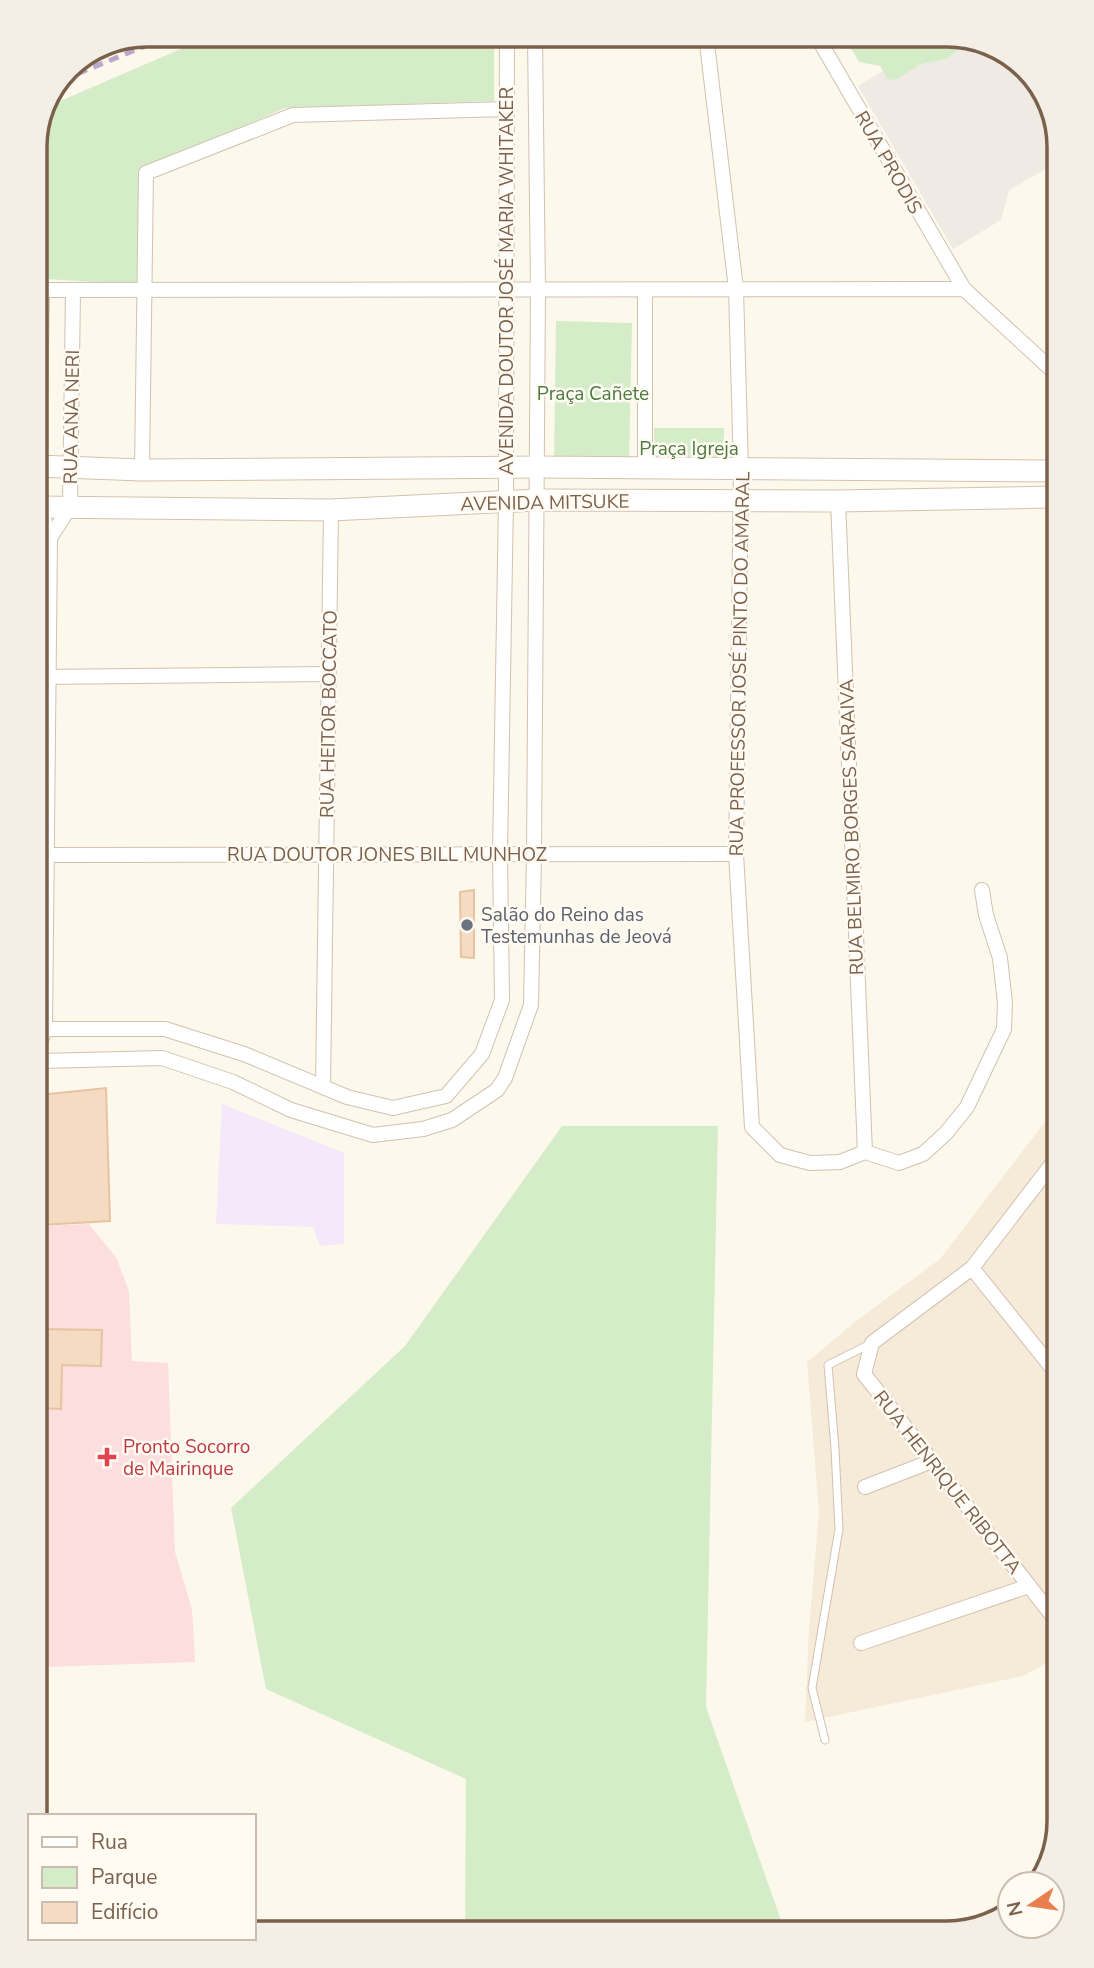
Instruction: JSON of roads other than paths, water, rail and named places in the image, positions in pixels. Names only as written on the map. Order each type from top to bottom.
[{"type":"main road","name":"AVENIDA MITSUKE","points":[[47,467],[142,470],[537,467],[1047,471]]},
{"type":"main road","points":[[822,470],[829,501]]},
{"type":"main road","name":"AVENIDA MITSUKE","points":[[47,507],[331,510],[537,500],[829,501],[1047,497]]},
{"type":"street","name":"AVENIDA DOUTOR JOSÉ MARIA WHITAKER","points":[[47,1034],[165,1029],[244,1054],[347,1097],[393,1108],[446,1096],[482,1054],[502,1000],[500,854],[506,501],[507,47]]},
{"type":"street","name":"AVENIDA DOUTOR JOSÉ MARIA WHITAKER","points":[[47,1061],[162,1058],[233,1083],[291,1110],[373,1135],[423,1129],[452,1119],[497,1090],[505,1078],[531,1005],[538,290],[535,47]]},
{"type":"street","name":"RUA PROFESSOR JOSÉ PINTO DO AMARAL","points":[[707,47],[736,289],[741,470],[736,854],[752,1127],[780,1154],[810,1163],[840,1162],[864,1152]]},
{"type":"street","name":"RUA PRODIS","points":[[823,47],[964,289],[1047,365]]},
{"type":"street","points":[[142,470],[146,173],[293,114],[507,109]]},
{"type":"street","points":[[645,289],[645,469]]},
{"type":"street","points":[[47,290],[964,289]]},
{"type":"street","name":"RUA ANA NERI","points":[[50,538],[70,506],[73,290]]},
{"type":"street","name":"RUA BELMIRO BORGES SARAIVA","points":[[829,501],[864,1152]]},
{"type":"street","name":"RUA HEITOR BOCCATO","points":[[323,1087],[331,510]]},
{"type":"street","name":"RUA ANA NERI","points":[[47,530],[50,538],[47,598]]},
{"type":"street","points":[[47,677],[328,674]]},
{"type":"street","name":"RUA DOUTOR JONES BILL MUNHOZ","points":[[47,855],[736,854]]},
{"type":"street","points":[[864,1152],[899,1163],[923,1154],[946,1133],[967,1107],[1004,1030],[1005,1003],[1000,958],[986,915],[982,890]]},
{"type":"street","points":[[872,1343],[972,1268],[1047,1170]]},
{"type":"street","points":[[972,1268],[1047,1363]]},
{"type":"street","name":"RUA HENRIQUE RIBOTTA","points":[[872,1343],[864,1374],[1047,1609]]},
{"type":"street","points":[[865,1487],[932,1461]]},
{"type":"street","points":[[861,1643],[1029,1586]]},
{"type":"lane","points":[[825,1740],[812,1688],[839,1529],[828,1365],[872,1343]]},
{"type":"railway","points":[[81,72],[141,48]]},
{"type":"place","name":"Salão do Reino das Testemunhas de Jeová","points":[[467,925]]},
{"type":"place","name":"Pronto Socorro de Mairinque","points":[[107,1457]]},
{"type":"park label","name":"Praça Cañete","points":[[593,393]]},
{"type":"park label","name":"Praça Igreja","points":[[689,448]]}]
